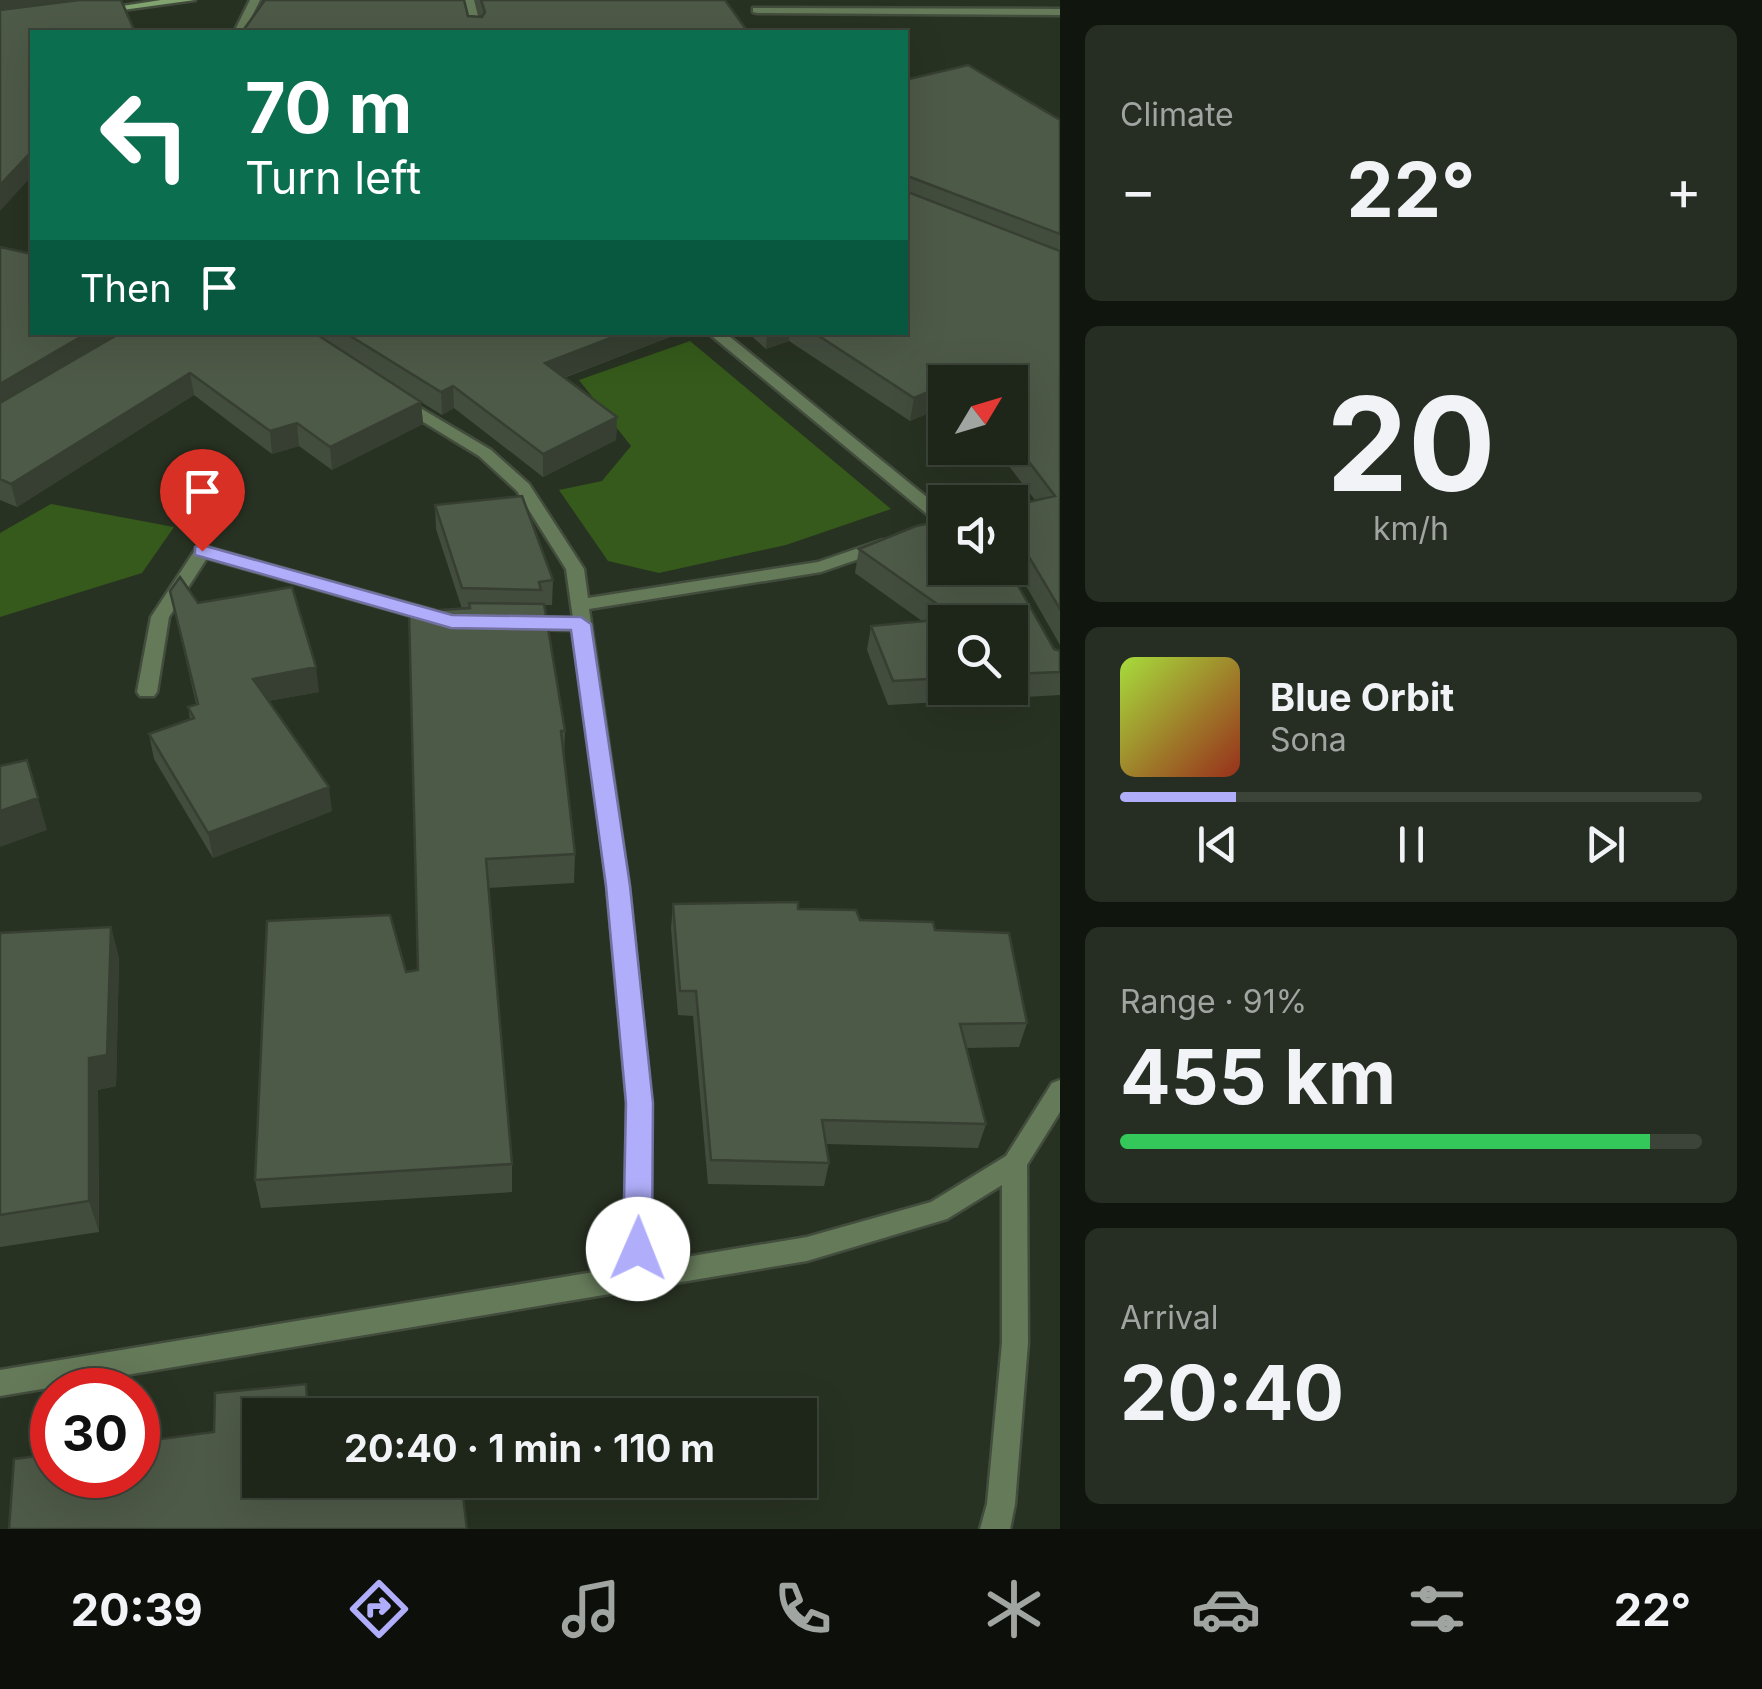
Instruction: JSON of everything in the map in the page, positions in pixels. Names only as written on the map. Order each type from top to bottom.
[{"type":"main road","points":[[90,12],[190,0]]},
{"type":"street","points":[[240,30],[254,0]]},
{"type":"street","points":[[469,0],[476,30]]},
{"type":"street","points":[[758,10],[1060,12]]},
{"type":"street","points":[[718,335],[928,515]]},
{"type":"street","points":[[383,390],[485,453],[523,488],[575,569],[618,886],[640,1103],[637,1276]]},
{"type":"street","points":[[507,623],[580,614],[821,567],[892,542]]},
{"type":"street","points":[[147,692],[160,617],[202,551],[451,622]]},
{"type":"street","points":[[0,1383],[807,1249],[938,1211],[1015,1164],[1060,1090]]},
{"type":"street","points":[[994,1529],[1001,1504],[1015,1343],[1015,1164]]},
{"type":"green space","points":[[690,341],[891,509],[786,545],[659,573],[608,561],[559,490],[602,481],[631,446],[579,380]]},
{"type":"green space","points":[[51,504],[174,527],[142,573],[0,617],[0,533]]},
{"type":"building","points":[[79,0],[121,0],[134,30],[30,30],[30,153],[0,185],[0,10]]},
{"type":"building","points":[[265,0],[464,0],[468,16],[482,17],[485,12],[481,0],[725,0],[747,30],[243,30]]},
{"type":"building","points":[[968,65],[1060,120],[1060,234],[908,178],[908,79]]},
{"type":"building","points":[[908,192],[1060,251],[1060,609],[1028,555],[1028,502],[1055,496],[1028,461],[1028,365],[928,365],[928,392],[914,398],[818,335],[908,335]]},
{"type":"building","points":[[0,247],[30,254],[30,335],[84,335],[0,384]]},
{"type":"building","points":[[117,335],[318,335],[421,402],[330,447],[297,423],[270,431],[190,373],[11,484],[0,479],[0,403]]},
{"type":"building","points":[[349,335],[618,335],[545,363],[617,417],[543,454],[453,386],[441,392]]},
{"type":"building","points":[[522,496],[553,580],[539,582],[541,590],[462,588],[435,505]]},
{"type":"building","points":[[928,524],[928,585],[1018,585],[1054,649],[1060,651],[1060,672],[1028,673],[1028,605],[939,605],[859,549]]},
{"type":"building","points":[[180,577],[198,603],[292,587],[316,667],[253,679],[329,787],[208,833],[149,734],[194,718],[188,707],[198,704],[170,591]]},
{"type":"building","points":[[469,603],[544,604],[565,731],[561,731],[575,854],[486,859],[512,1164],[255,1180],[267,921],[390,915],[406,972],[418,970],[409,612],[470,608]]},
{"type":"building","points":[[928,621],[928,679],[893,681],[871,626]]},
{"type":"building","points":[[27,760],[38,798],[0,811],[0,766]]},
{"type":"building","points":[[798,902],[798,909],[856,910],[860,920],[933,922],[935,930],[1009,933],[1027,1023],[960,1024],[986,1124],[822,1120],[829,1163],[711,1160],[696,991],[680,991],[673,904]]},
{"type":"building","points":[[111,927],[107,1055],[89,1058],[89,1201],[0,1215],[0,933]]},
{"type":"building","points":[[306,1384],[307,1398],[242,1398],[242,1498],[463,1498],[467,1529],[9,1529],[14,1459],[30,1457],[30,1498],[160,1498],[160,1439],[214,1432],[215,1393]]},
{"type":"route","points":[[202,551],[451,622],[581,624],[618,886],[640,1103],[638,1249]]}]
